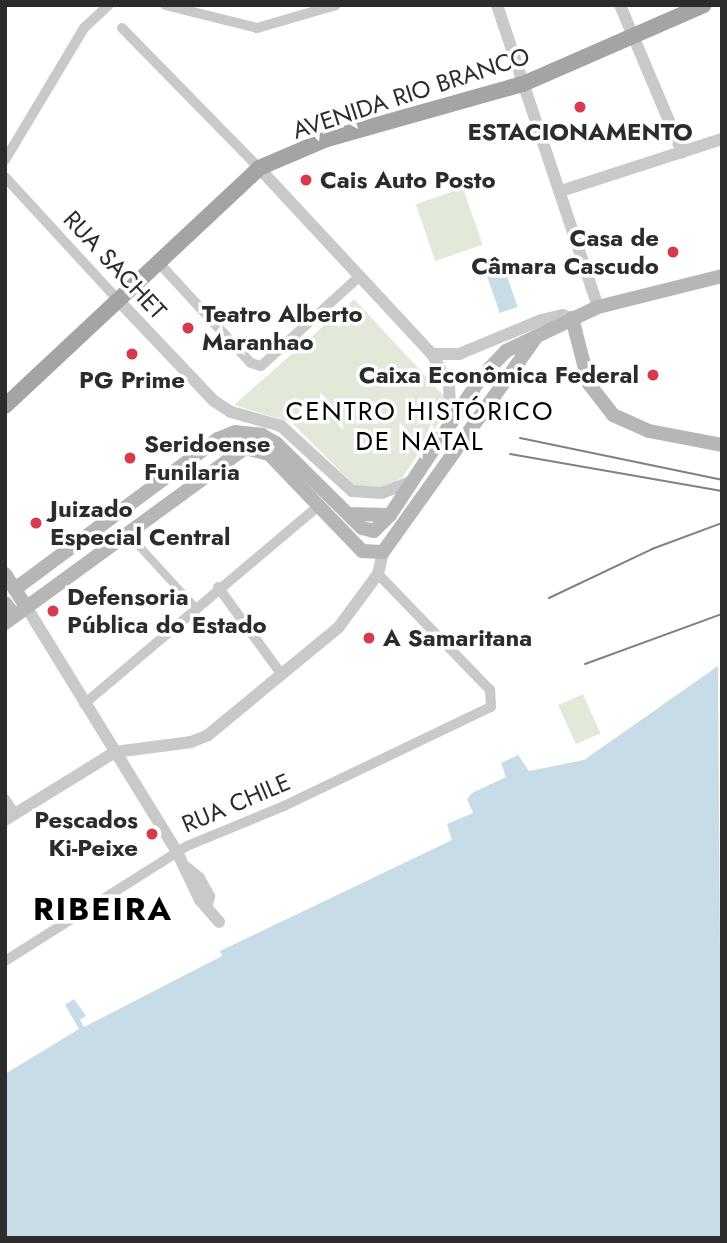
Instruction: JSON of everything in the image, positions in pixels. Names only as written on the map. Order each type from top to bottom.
[{"type":"main road","name":"AVENIDA RIO BRANCO","points":[[5,406],[259,168],[327,139],[523,84],[704,5]]},
{"type":"main road","points":[[15,589],[218,439],[235,432],[262,435],[290,454],[348,514],[371,531],[390,515],[497,358],[540,333],[598,307],[722,276]]},
{"type":"main road","points":[[572,318],[589,384],[612,415],[649,431],[722,445]]},
{"type":"main road","points":[[16,616],[245,448],[269,454],[362,551],[383,552],[509,369],[540,333]]},
{"type":"main road","points":[[5,574],[15,589],[16,616]]},
{"type":"main road","points":[[5,603],[16,616]]},
{"type":"street","points":[[165,5],[257,29],[336,5]]},
{"type":"street","points":[[497,5],[598,307]]},
{"type":"street","points":[[620,5],[682,152]]},
{"type":"street","points":[[5,160],[83,28],[103,6]]},
{"type":"street","points":[[122,28],[259,168],[432,354],[449,386],[451,423]]},
{"type":"street","points":[[561,191],[722,139]]},
{"type":"street","name":"RUA SACHET","points":[[5,177],[119,301],[225,409],[281,426],[358,494],[389,491],[413,481]]},
{"type":"street","points":[[158,262],[251,363],[265,365],[360,276]]},
{"type":"street","points":[[432,354],[459,354],[541,320],[572,318]]},
{"type":"street","points":[[84,704],[218,587],[318,506]]},
{"type":"street","points":[[129,535],[195,607]]},
{"type":"street","points":[[5,799],[10,817],[115,752],[200,739],[338,628],[378,574],[383,552]]},
{"type":"street","name":"RUA CHILE","points":[[5,961],[177,852],[284,806],[494,702],[490,690],[378,574]]},
{"type":"street","points":[[218,587],[282,675]]},
{"type":"street","points":[[16,616],[84,704],[187,868],[199,878],[209,896],[207,905],[219,922]]},
{"type":"green space","points":[[463,188],[483,245],[435,261],[416,204]]},
{"type":"green space","points":[[354,299],[444,396],[447,411],[402,478],[380,489],[356,487],[292,423],[234,405]]},
{"type":"green space","points":[[583,694],[600,733],[576,744],[558,705]]},
{"type":"water","points":[[505,270],[518,307],[500,313],[487,276]]},
{"type":"water","points":[[718,666],[722,1238],[5,1238],[5,1074],[79,1029],[65,1005],[74,999],[86,1016],[80,1020],[84,1027],[222,956],[220,951],[452,840],[447,824],[473,813],[467,799],[472,793],[506,777],[501,763],[518,755],[529,771],[584,760]]},
{"type":"tram line","points":[[520,438],[722,480]]},
{"type":"tram line","points":[[510,454],[722,491]]},
{"type":"tram line","points":[[549,598],[652,549],[722,523]]},
{"type":"tram line","points":[[585,664],[722,614]]},
{"type":"place","name":"ESTACIONAMENTO","points":[[580,107]]},
{"type":"place","name":"Cais Auto Posto","points":[[306,180]]},
{"type":"place","name":"Casa de Câmara Cascudo","points":[[673,252]]},
{"type":"place","name":"Teatro Alberto Maranhao","points":[[188,328]]},
{"type":"place","name":"PG Prime","points":[[132,354]]},
{"type":"place","name":"Caixa Econômica Federal","points":[[653,375]]},
{"type":"place","name":"Seridoense Funilaria","points":[[130,458]]},
{"type":"place","name":"Juizado Especial Central","points":[[36,523]]},
{"type":"place","name":"Defensoria Pública do Estado","points":[[53,611]]},
{"type":"place","name":"A Samaritana","points":[[369,638]]},
{"type":"place","name":"Pescados Ki-Peixe","points":[[152,834]]},
{"type":"district","name":"CENTRO HISTÓRICO DE NATAL","points":[[420,427]]},
{"type":"district","name":"RIBEIRA","points":[[103,909]]}]
